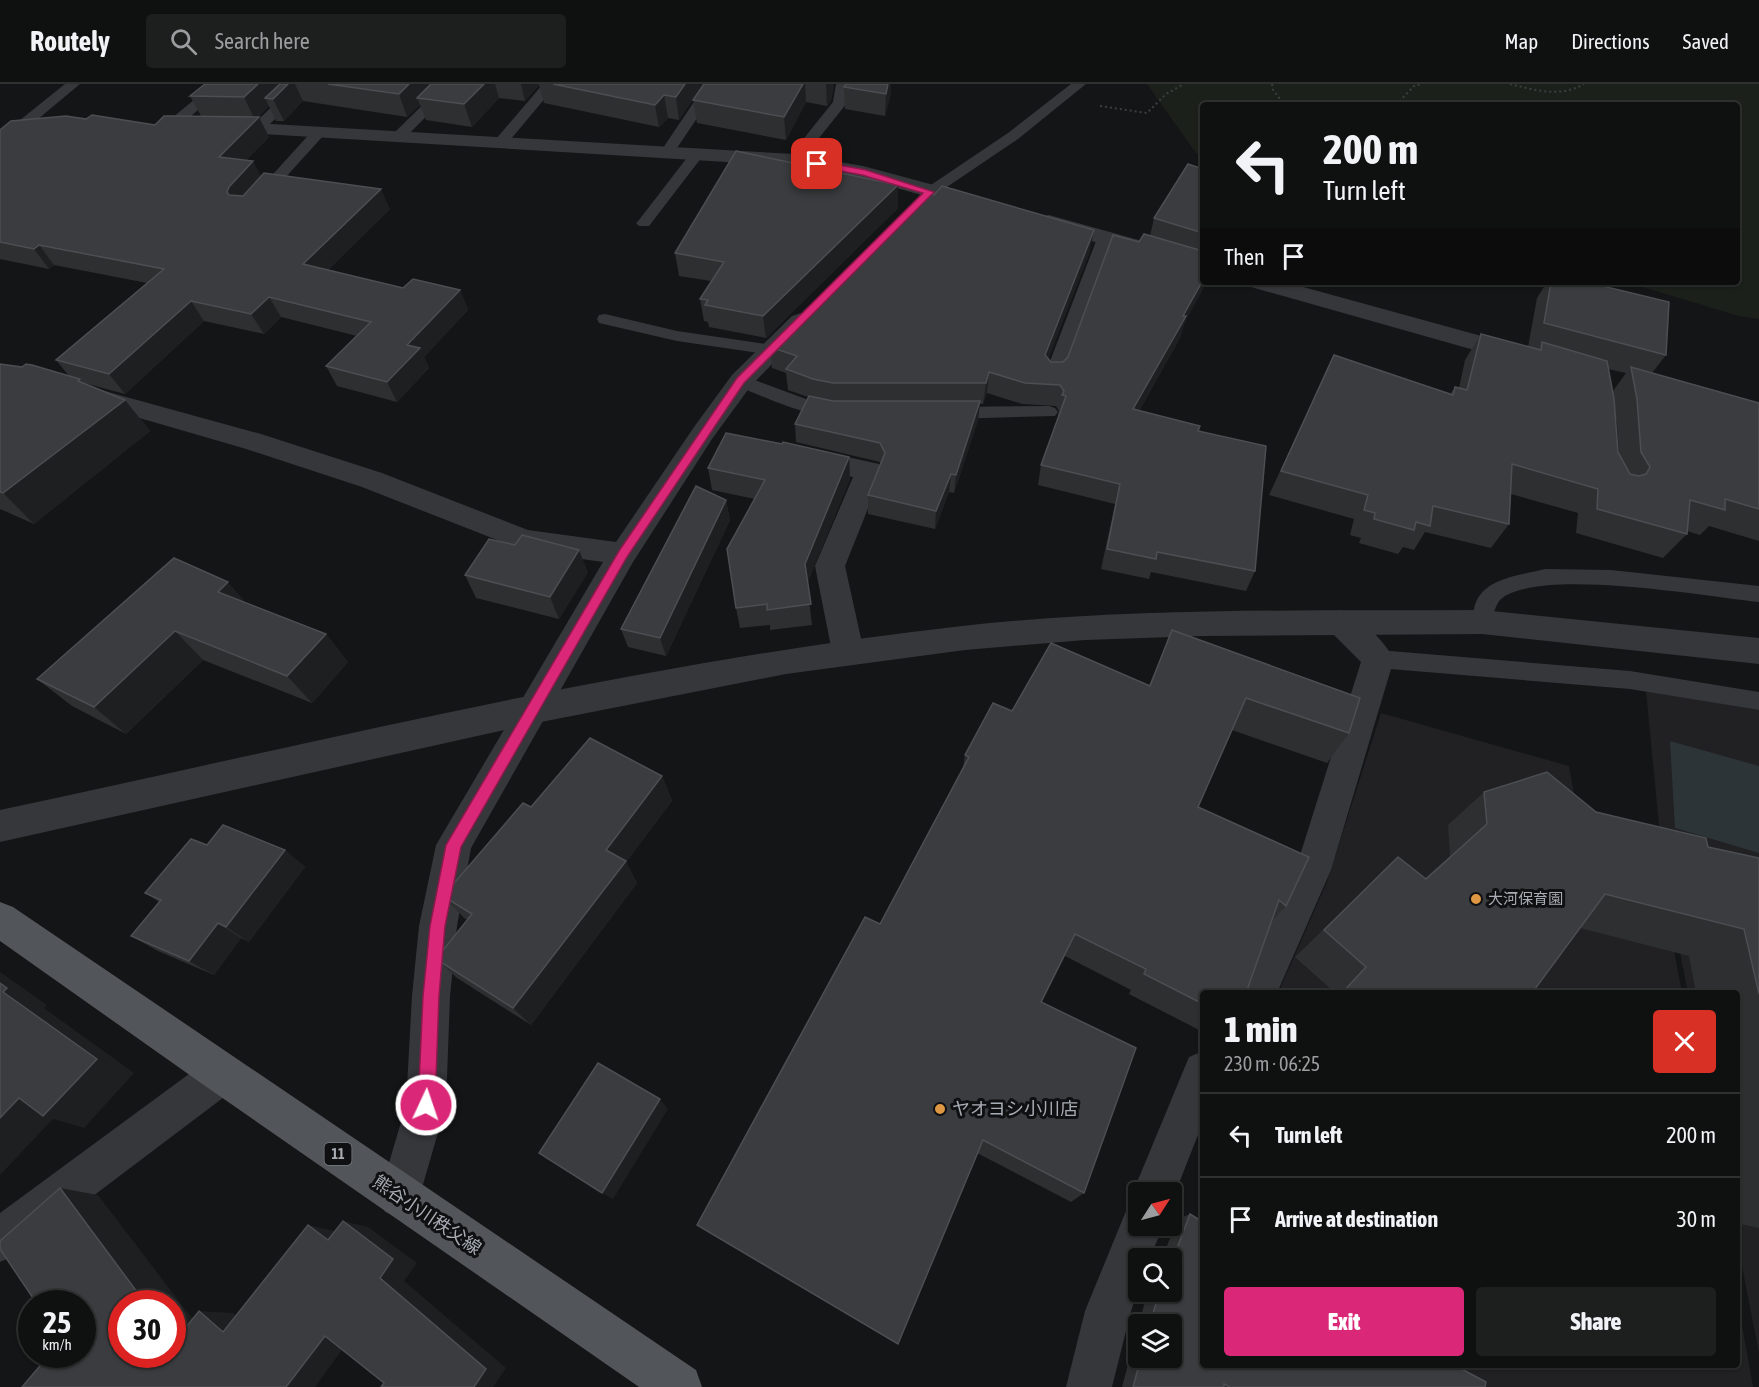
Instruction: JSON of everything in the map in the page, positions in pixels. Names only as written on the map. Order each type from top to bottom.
[{"type":"main road","name":"熊谷小川秩父線","points":[[0,919],[400,1197],[679,1387]]},
{"type":"street","points":[[149,126],[258,128],[794,160],[863,172],[921,200],[996,209]]},
{"type":"street","points":[[4,139],[44,130]]},
{"type":"street","points":[[1029,217],[1106,236],[1200,265]]},
{"type":"street","points":[[1270,285],[1447,333],[1544,363]]},
{"type":"street","points":[[400,1197],[426,1105],[431,996],[438,926],[454,845],[623,554],[714,436],[741,381],[814,308]]},
{"type":"street","points":[[0,378],[61,387],[252,441],[372,480],[525,540],[623,554]]},
{"type":"street","points":[[780,451],[869,471],[830,566],[848,652]]},
{"type":"street","points":[[1258,990],[1313,870],[1378,659],[1341,622]]},
{"type":"street","points":[[0,826],[531,710],[786,662],[848,652],[1085,628],[1341,622],[1482,622],[1759,651]]},
{"type":"street","points":[[0,1240],[222,1074]]},
{"type":"street","points":[[1158,1182],[1200,1078]]},
{"type":"street","points":[[1089,1387],[1108,1311],[1137,1236]]},
{"type":"lane","points":[[4,139],[73,84]]},
{"type":"lane","points":[[171,126],[221,84]]},
{"type":"lane","points":[[258,128],[303,84]]},
{"type":"lane","points":[[397,138],[451,84]]},
{"type":"lane","points":[[501,142],[550,84]]},
{"type":"lane","points":[[668,151],[713,84]]},
{"type":"lane","points":[[794,160],[840,103],[843,84]]},
{"type":"lane","points":[[921,200],[1013,136],[1079,84]]},
{"type":"lane","points":[[247,212],[319,132]]},
{"type":"lane","points":[[644,223],[698,153]]},
{"type":"lane","points":[[1053,377],[1106,236]]},
{"type":"lane","points":[[605,320],[677,336],[772,350]]},
{"type":"lane","points":[[741,381],[810,407],[834,412],[856,412]]},
{"type":"lane","points":[[934,413],[1048,412]]},
{"type":"lane","points":[[1482,622],[1486,601],[1498,590],[1545,577],[1611,578],[1759,594]]},
{"type":"lane","points":[[1378,659],[1630,680],[1759,701]]},
{"type":"path","points":[[1064,96],[1112,109],[1147,113],[1166,94],[1184,84]]},
{"type":"path","points":[[1272,84],[1273,90],[1283,102]]},
{"type":"path","points":[[1399,102],[1414,86],[1422,84]]},
{"type":"path","points":[[1510,84],[1557,93],[1578,88],[1584,84]]},
{"type":"shaded area","points":[[1147,84],[1759,84],[1759,319],[1739,316],[1636,285],[1740,285],[1740,102],[1200,102],[1200,154],[1196,153]]},
{"type":"shaded area","points":[[1646,691],[1759,710],[1759,1353],[1740,1256],[1740,990],[1687,990],[1663,866]]},
{"type":"shaded area","points":[[1381,713],[1569,766],[1581,833],[1659,870],[1681,990],[1279,990],[1327,882]]},
{"type":"shaded area","points":[[1670,741],[1759,766],[1759,853],[1675,828]]},
{"type":"shaded area","points":[[1740,1314],[1753,1387],[1437,1387],[1401,1368],[1740,1368]]},
{"type":"building","points":[[205,84],[258,84],[244,97],[190,96]]},
{"type":"building","points":[[280,84],[288,84],[273,99],[265,98]]},
{"type":"building","points":[[328,84],[409,84],[399,94]]},
{"type":"building","points":[[431,84],[484,84],[464,104],[417,98]]},
{"type":"building","points":[[553,84],[685,84],[676,97],[664,95],[655,105]]},
{"type":"building","points":[[704,84],[803,84],[784,117],[693,100]]},
{"type":"building","points":[[846,84],[888,84],[886,94],[844,87]]},
{"type":"building","points":[[92,115],[155,125],[164,116],[259,117],[219,157],[253,161],[229,187],[227,192],[229,195],[243,196],[264,173],[381,189],[303,264],[403,288],[413,279],[460,290],[407,345],[420,348],[387,382],[326,366],[371,322],[269,297],[251,314],[191,301],[109,374],[56,360],[164,269],[39,245],[34,249],[0,242],[0,130],[11,121],[66,116],[86,119]]},
{"type":"building","points":[[736,151],[898,185],[763,316],[705,305],[708,300],[700,299],[724,262],[675,253]]},
{"type":"building","points":[[1188,164],[1200,168],[1200,232],[1154,218]]},
{"type":"building","points":[[942,186],[1094,230],[1045,355],[1051,362],[1063,362],[1068,357],[1113,235],[1139,242],[1144,234],[1200,250],[1200,285],[1183,316],[1186,316],[1133,409],[1200,426],[1198,431],[1266,446],[1255,571],[1157,552],[1156,559],[1107,549],[1120,484],[1041,465],[1066,396],[1062,395],[1064,391],[1060,385],[1025,383],[989,372],[986,383],[833,383],[813,379],[786,369],[797,356],[770,347],[925,193],[934,195]]},
{"type":"building","points":[[1550,285],[1598,285],[1669,302],[1666,355],[1544,323]]},
{"type":"building","points":[[1481,334],[1541,350],[1542,342],[1607,361],[1614,399],[1618,452],[1630,474],[1639,476],[1646,474],[1650,467],[1641,452],[1637,399],[1631,367],[1759,403],[1759,509],[1725,499],[1725,510],[1690,500],[1687,534],[1597,509],[1598,489],[1512,464],[1509,524],[1433,506],[1430,526],[1416,522],[1414,530],[1374,519],[1375,513],[1364,510],[1368,495],[1281,471],[1334,355],[1453,395],[1455,387],[1467,390]]},
{"type":"building","points":[[0,364],[22,367],[26,364],[32,365],[80,379],[78,381],[125,400],[3,493],[0,492]]},
{"type":"building","points":[[809,396],[833,401],[980,401],[956,475],[951,474],[936,511],[868,495],[885,453],[880,443],[795,424]]},
{"type":"building","points":[[726,433],[782,444],[783,442],[849,457],[805,564],[811,604],[767,610],[767,604],[736,608],[727,549],[765,480],[708,468]]},
{"type":"building","points":[[696,486],[726,500],[660,638],[621,629]]},
{"type":"building","points":[[522,535],[579,550],[550,597],[465,575],[489,539],[515,545]]},
{"type":"building","points":[[174,558],[228,582],[218,592],[326,634],[287,676],[175,631],[94,707],[37,679]]},
{"type":"building","points":[[1172,630],[1360,698],[1349,733],[1246,698],[1198,807],[1309,857],[1286,906],[1279,900],[1247,990],[1200,990],[1200,1002],[1144,974],[1146,969],[1075,934],[1041,1002],[1136,1048],[1084,1193],[983,1140],[898,1344],[697,1225],[865,917],[880,924],[969,757],[965,755],[993,703],[1012,711],[1051,643],[1150,686]]},
{"type":"building","points":[[590,738],[662,776],[606,850],[626,861],[513,1008],[436,959],[472,914],[443,896],[523,803],[531,807]]},
{"type":"building","points":[[1547,772],[1596,812],[1706,838],[1708,847],[1759,858],[1759,994],[1744,929],[1605,894],[1534,990],[1345,990],[1366,967],[1324,930],[1398,857],[1426,879],[1487,824],[1484,792]]},
{"type":"building","points":[[223,825],[285,850],[226,927],[218,923],[189,961],[131,936],[161,900],[145,893],[191,839],[207,845]]},
{"type":"building","points":[[0,983],[7,988],[3,992],[97,1059],[43,1116],[19,1098],[0,1118]]},
{"type":"building","points":[[598,1063],[660,1099],[602,1193],[539,1153]]},
{"type":"building","points":[[60,1188],[136,1290],[108,1290],[108,1368],[186,1368],[186,1327],[199,1311],[223,1332],[308,1225],[328,1240],[343,1221],[393,1259],[380,1278],[486,1369],[474,1387],[381,1387],[384,1383],[325,1336],[286,1387],[22,1387],[38,1368],[96,1368],[96,1290],[28,1290],[0,1249],[0,1241]]},
{"type":"building","points":[[1190,1214],[1200,1220],[1200,1368],[1460,1368],[1486,1382],[1485,1387],[1230,1387],[1224,1384],[1224,1387],[1133,1387],[1138,1368],[1182,1368],[1182,1314],[1153,1314],[1156,1303],[1182,1302],[1182,1248],[1177,1248]]},
{"type":"place","name":"大河保育園","points":[[1476,899]]},
{"type":"place","name":"ヤオヨシ小川店","points":[[940,1109]]},
{"type":"route","points":[[426,1105],[431,996],[438,926],[454,845],[623,554],[715,416],[741,381],[930,192],[863,172],[817,164]]}]
